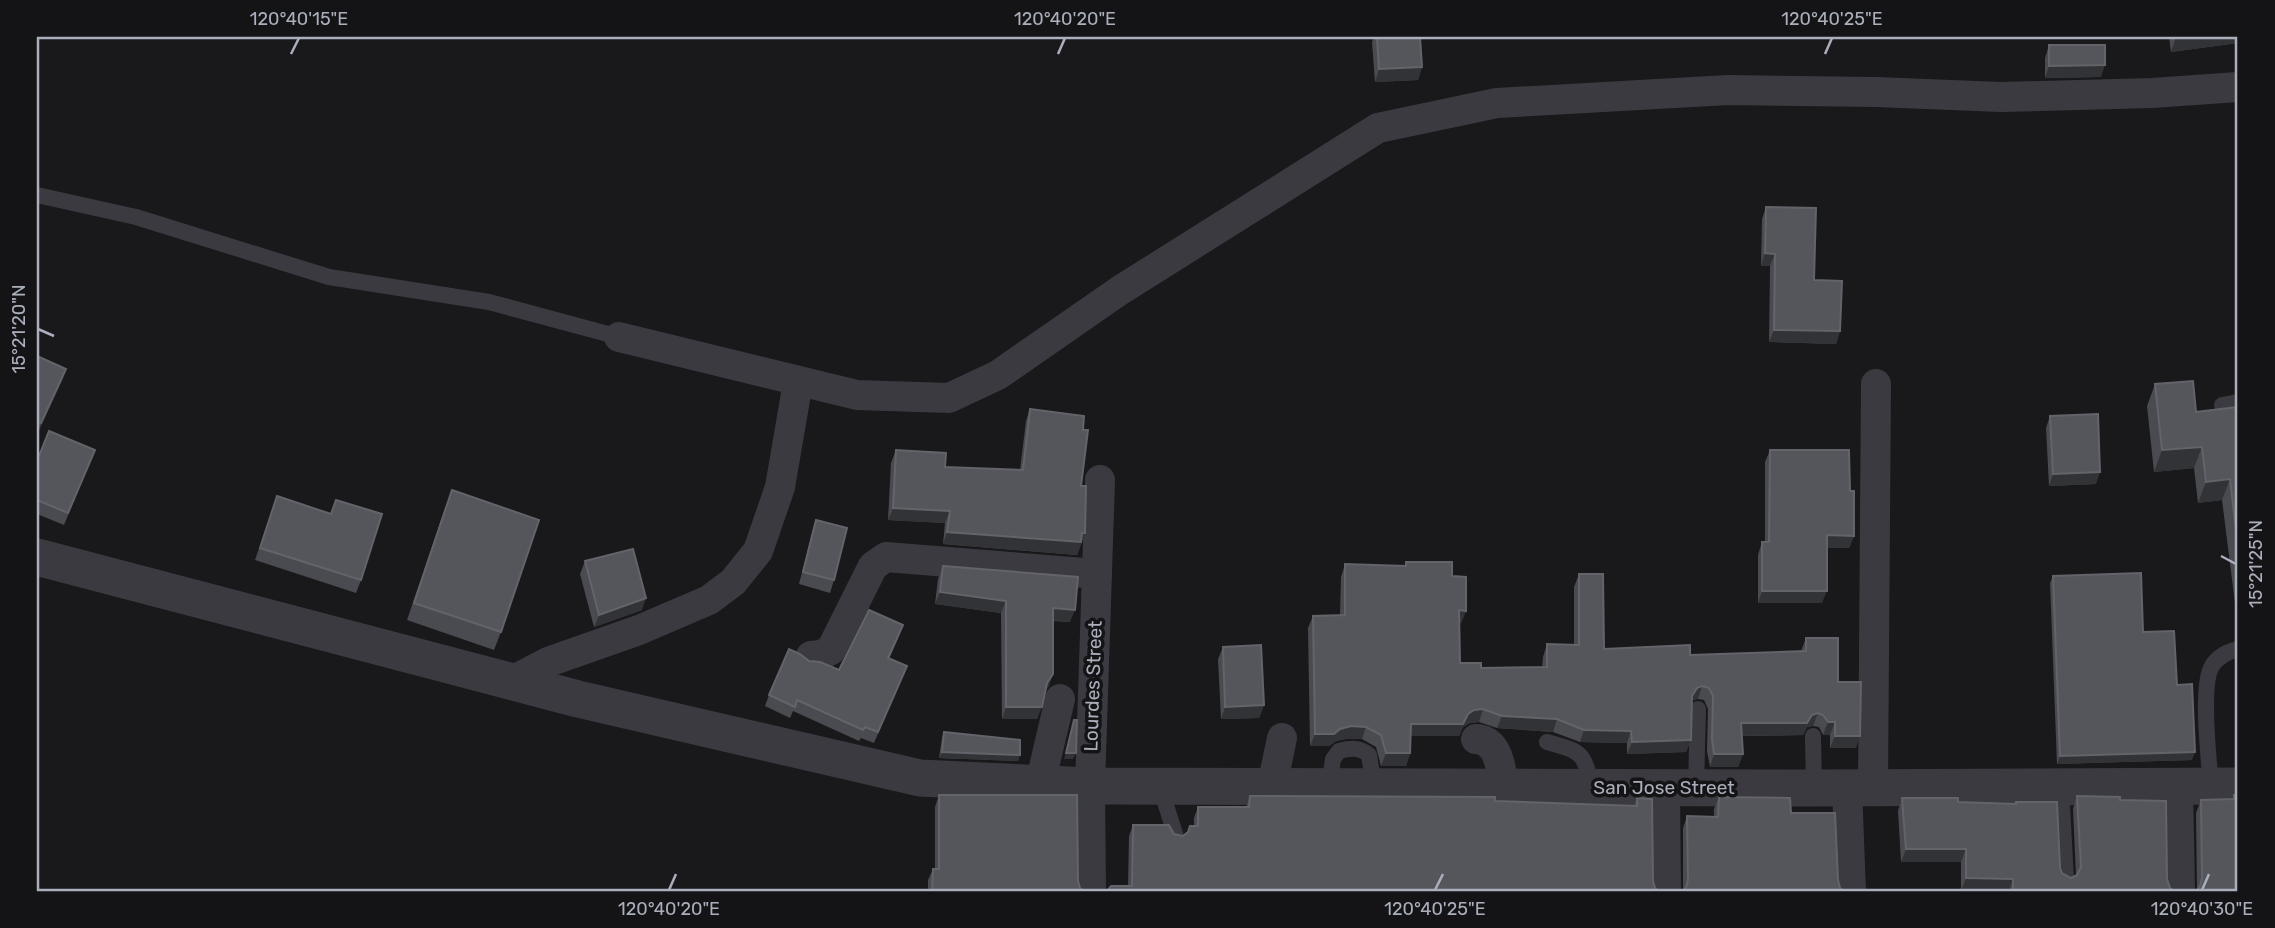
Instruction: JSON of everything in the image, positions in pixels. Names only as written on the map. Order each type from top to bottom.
[{"type":"street","points":[[619,337],[857,396],[949,398],[998,375],[1119,291],[1378,128],[1497,103],[1728,90],[2001,97],[2152,93],[2238,87]]},
{"type":"street","points":[[510,682],[548,662],[639,630],[709,600],[733,582],[758,551],[780,488],[798,382]]},
{"type":"street","points":[[1851,891],[1845,788],[1876,384]]},
{"type":"street","name":"Lourdes Street","points":[[1091,891],[1090,786],[1100,480]]},
{"type":"street","name":"San Jose Street","points":[[37,557],[510,682],[920,778],[1090,786],[1845,788],[2209,785]]},
{"type":"street","points":[[811,656],[831,650],[873,566],[886,557],[1097,574]]},
{"type":"street","points":[[1040,784],[1060,699]]},
{"type":"street","points":[[1272,786],[1282,738]]},
{"type":"street","points":[[1476,739],[1492,746],[1500,760],[1504,787]]},
{"type":"street","points":[[2180,891],[2209,785]]},
{"type":"street","points":[[1666,891],[1681,787]]},
{"type":"lane","points":[[37,195],[136,217],[329,277],[489,302],[619,337]]},
{"type":"lane","points":[[2209,785],[2206,712],[2211,668],[2225,653],[2238,649]]},
{"type":"lane","points":[[1681,787],[1698,709]]},
{"type":"lane","points":[[1813,736],[1845,788]]},
{"type":"lane","points":[[1547,742],[1575,750],[1585,760],[1592,787]]},
{"type":"lane","points":[[1160,786],[1176,837]]},
{"type":"lane","points":[[2062,787],[2066,880]]},
{"type":"building","points":[[1377,37],[1420,37],[1422,67],[1379,69]]},
{"type":"building","points":[[2049,45],[2105,45],[2105,65],[2049,66]]},
{"type":"building","points":[[1766,207],[1816,208],[1814,280],[1842,281],[1840,331],[1774,330],[1775,254],[1765,253]]},
{"type":"building","points":[[37,356],[66,369],[41,423],[37,421]]},
{"type":"building","points":[[2193,381],[2196,412],[2238,407],[2238,547],[2230,479],[2206,482],[2202,447],[2162,450],[2155,384]]},
{"type":"building","points":[[1030,409],[1084,416],[1083,430],[1088,430],[1081,486],[1086,486],[1085,533],[1082,533],[1081,542],[947,532],[950,511],[893,508],[896,450],[946,453],[945,467],[1023,470]]},
{"type":"building","points":[[2098,414],[2100,472],[2053,474],[2050,416]]},
{"type":"building","points":[[49,431],[95,450],[68,513],[37,500],[37,461]]},
{"type":"building","points":[[1770,450],[1849,450],[1850,491],[1854,491],[1854,536],[1827,535],[1827,591],[1762,591],[1762,542],[1769,542]]},
{"type":"building","points":[[452,490],[539,520],[501,632],[414,603]]},
{"type":"building","points":[[277,496],[331,514],[336,500],[382,514],[361,580],[260,548]]},
{"type":"building","points":[[816,520],[847,528],[834,580],[803,572]]},
{"type":"building","points":[[633,549],[646,598],[599,615],[585,561]]},
{"type":"building","points":[[1406,562],[1452,562],[1452,576],[1466,577],[1466,611],[1459,610],[1460,663],[1481,663],[1481,668],[1547,667],[1547,644],[1579,645],[1579,574],[1603,574],[1604,649],[1690,645],[1690,655],[1806,651],[1806,638],[1838,638],[1838,682],[1861,682],[1860,736],[1835,736],[1835,722],[1828,722],[1818,713],[1812,715],[1807,723],[1741,723],[1743,754],[1714,754],[1713,696],[1709,688],[1702,686],[1697,688],[1692,696],[1691,740],[1632,742],[1631,731],[1584,730],[1557,719],[1502,716],[1483,709],[1468,714],[1463,724],[1411,724],[1410,753],[1386,753],[1381,735],[1366,727],[1351,726],[1334,734],[1315,734],[1313,616],[1345,615],[1345,564],[1406,566]]},
{"type":"building","points":[[943,566],[1078,577],[1075,610],[1053,608],[1053,674],[1047,683],[1042,707],[1006,707],[1006,601],[940,592]]},
{"type":"building","points":[[2141,573],[2143,632],[2174,631],[2177,685],[2192,684],[2195,752],[2060,756],[2053,576]]},
{"type":"building","points":[[869,610],[903,625],[888,658],[907,666],[878,732],[865,727],[863,730],[797,700],[795,707],[769,695],[789,649],[809,661],[820,662],[839,670]]},
{"type":"building","points":[[1261,645],[1264,705],[1225,707],[1223,647]]},
{"type":"building","points":[[1074,720],[1077,720],[1076,753],[1066,753]]},
{"type":"building","points":[[944,732],[1020,740],[1020,755],[942,752]]},
{"type":"building","points":[[939,795],[1077,795],[1078,881],[1083,891],[932,891],[933,869],[939,869]]},
{"type":"building","points":[[2234,795],[2238,795],[2238,891],[2196,891],[2202,878],[2201,800],[2234,799]]},
{"type":"building","points":[[1250,796],[1495,797],[1495,801],[1637,806],[1637,798],[1652,799],[1653,881],[1658,891],[1107,891],[1111,886],[1132,886],[1133,825],[1169,825],[1174,834],[1183,836],[1190,826],[1198,826],[1198,807],[1249,807]]},
{"type":"building","points":[[2077,796],[2166,801],[2167,879],[2174,891],[2013,891],[2013,879],[1966,878],[1966,849],[1906,849],[1902,798],[1958,798],[1958,802],[2016,804],[2057,802],[2060,868],[2062,873],[2071,878],[2077,875],[2081,867]]},
{"type":"building","points":[[1719,797],[1790,798],[1791,813],[1835,813],[1838,880],[1843,891],[1682,891],[1688,880],[1687,816],[1718,817]]}]
